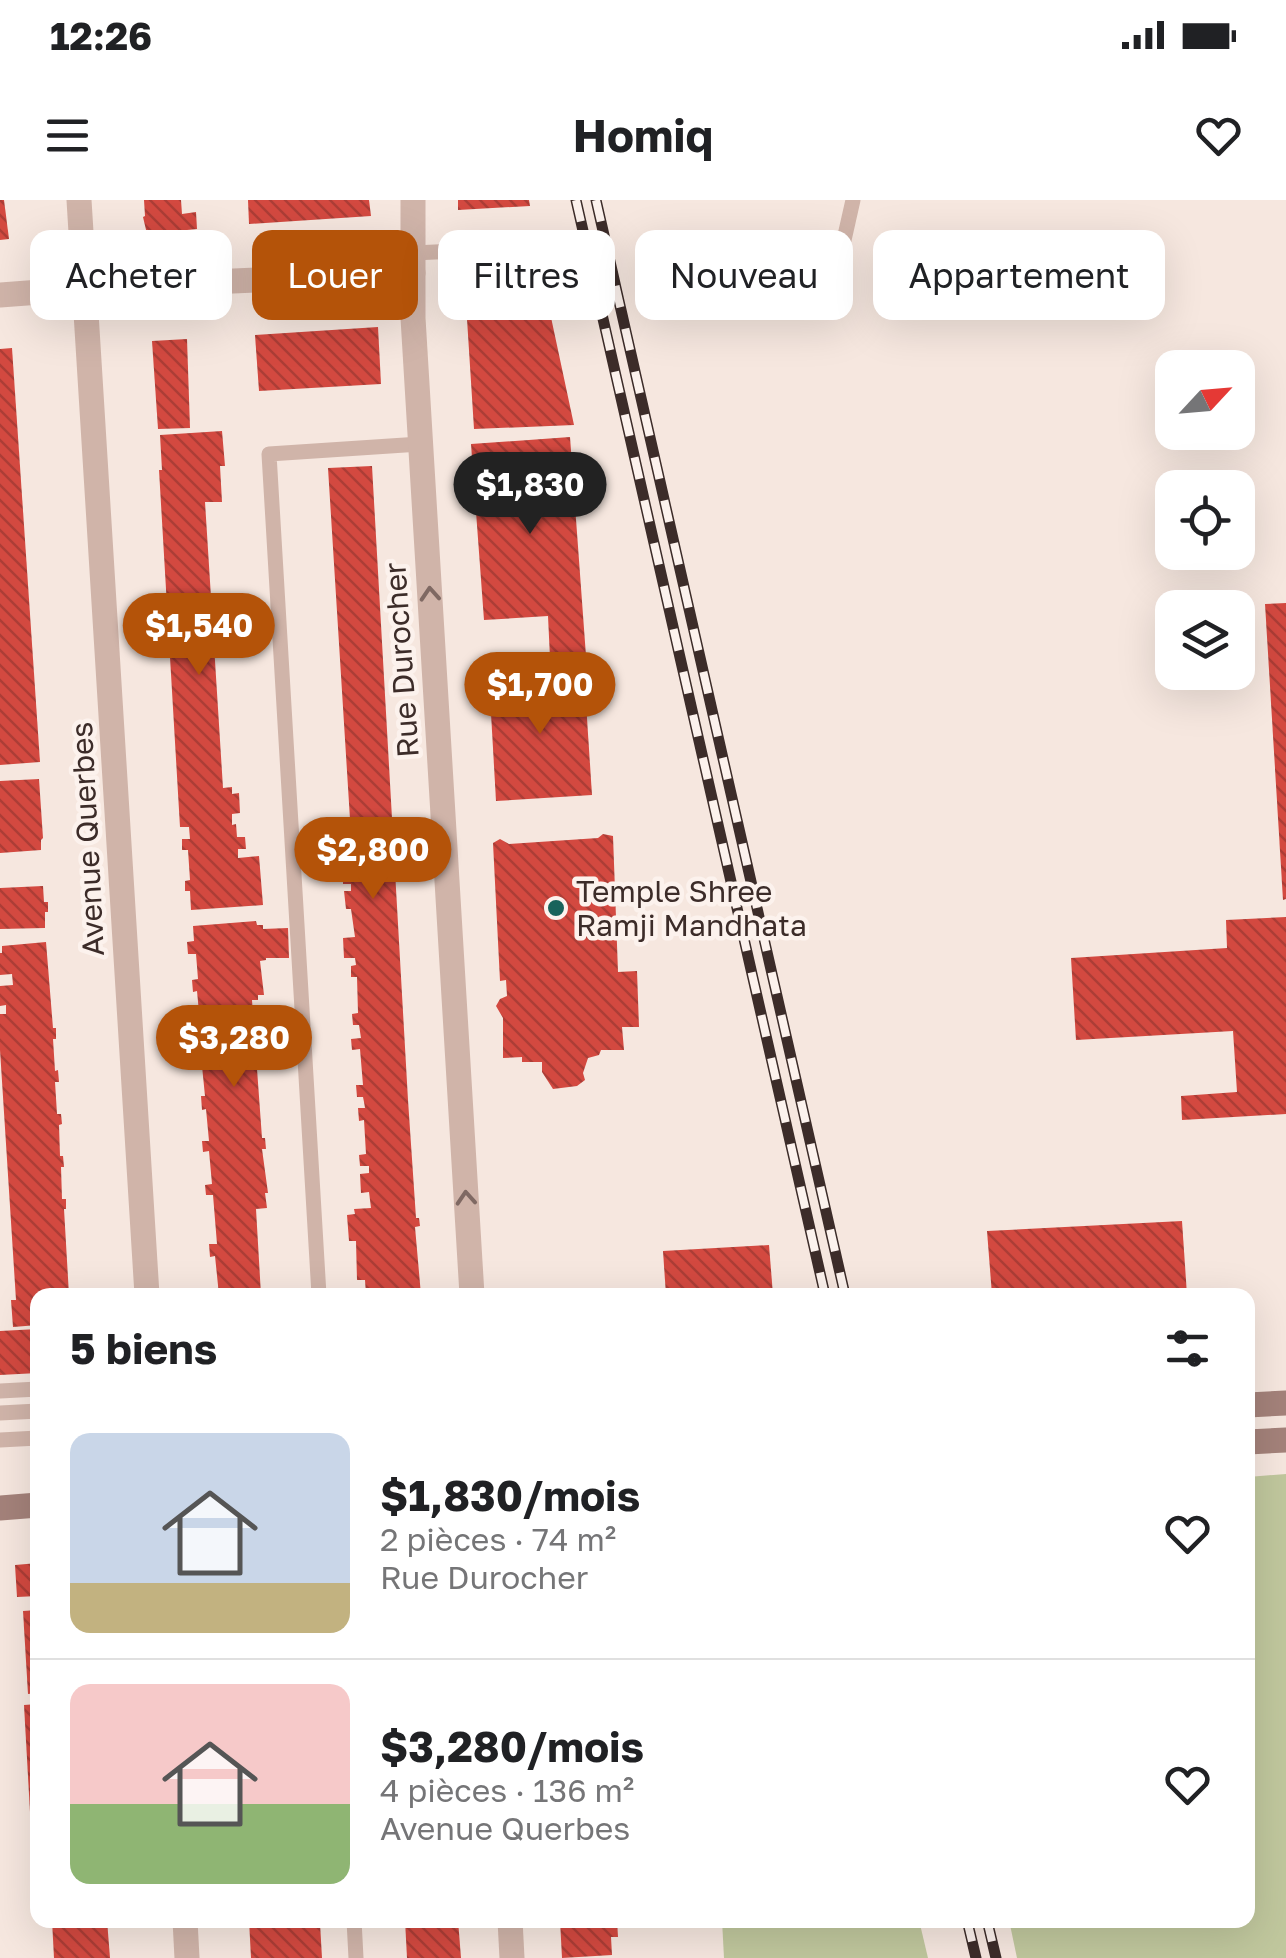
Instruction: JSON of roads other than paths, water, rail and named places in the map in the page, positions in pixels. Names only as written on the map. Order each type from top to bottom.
[{"type":"main road","points":[[1255,1405],[1286,1403]]},
{"type":"main road","points":[[1255,1442],[1286,1440]]},
{"type":"main road","points":[[0,1508],[30,1506]]},
{"type":"street","name":"Avenue Querbes","points":[[79,200],[81,230]]},
{"type":"street","name":"Rue Durocher","points":[[414,200],[414,230]]},
{"type":"street","points":[[0,295],[30,293]]},
{"type":"street","name":"Avenue Querbes","points":[[88,320],[147,1288]]},
{"type":"street","name":"Rue Durocher","points":[[413,320],[472,1288]]},
{"type":"street","points":[[185,1928],[187,1958]]},
{"type":"street","points":[[510,1928],[512,1958]]},
{"type":"lane","points":[[846,230],[853,200]]},
{"type":"lane","points":[[319,1288],[269,454],[420,444]]},
{"type":"lane","points":[[0,1414],[30,1412]]},
{"type":"lane","points":[[0,1440],[30,1438]]},
{"type":"lane","points":[[354,1928],[356,1958]]},
{"type":"railway","points":[[576,200],[823,1288]]},
{"type":"railway","points":[[596,200],[843,1288]]},
{"type":"railway","points":[[969,1928],[976,1958]]},
{"type":"railway","points":[[989,1928],[996,1958]]},
{"type":"place","name":"Temple Shree Ramji Mandhata","points":[[556,908]]}]
